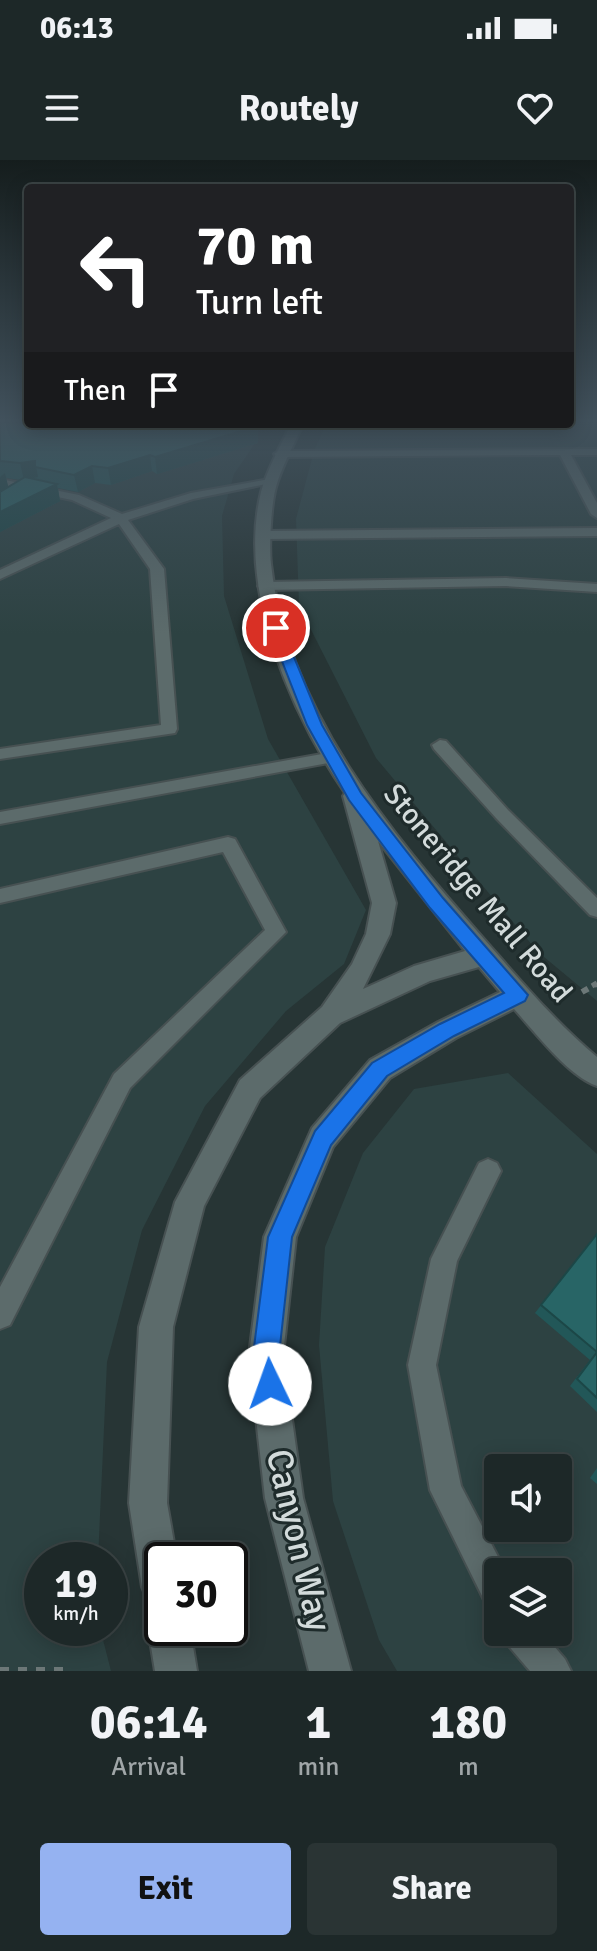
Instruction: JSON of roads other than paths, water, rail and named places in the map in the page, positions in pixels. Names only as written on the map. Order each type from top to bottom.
[{"type":"street","name":"Stoneridge Mall Road","points":[[268,494],[262,535],[265,586],[276,628],[293,675],[354,796],[436,903],[518,995],[597,1074]]},
{"type":"street","points":[[154,1542],[148,1503],[156,1327],[190,1202],[250,1089],[331,1015],[362,969],[378,934],[384,903],[354,796]]},
{"type":"street","points":[[331,1015],[423,973],[484,956]]},
{"type":"street","name":"Canyon Way","points":[[330,1671],[284,1498],[266,1355],[280,1237],[322,1138],[380,1069],[447,1030],[518,995]]},
{"type":"street","points":[[172,1646],[176,1671]]},
{"type":"lane","points":[[9,499],[18,494]]},
{"type":"lane","points":[[0,754],[169,729],[157,569],[121,518],[75,497],[59,494]]},
{"type":"lane","points":[[0,575],[121,518],[205,494]]},
{"type":"lane","points":[[586,494],[597,514]]},
{"type":"lane","points":[[262,535],[597,532]]},
{"type":"lane","points":[[265,586],[506,582],[597,588]]},
{"type":"lane","points":[[440,745],[502,814],[597,910]]},
{"type":"lane","points":[[0,818],[333,757]]},
{"type":"lane","points":[[0,896],[228,844],[276,932],[122,1081],[0,1315]]},
{"type":"lane","points":[[484,1565],[446,1490],[422,1365],[444,1259],[488,1171]]},
{"type":"lane","points":[[531,1646],[553,1671]]}]
